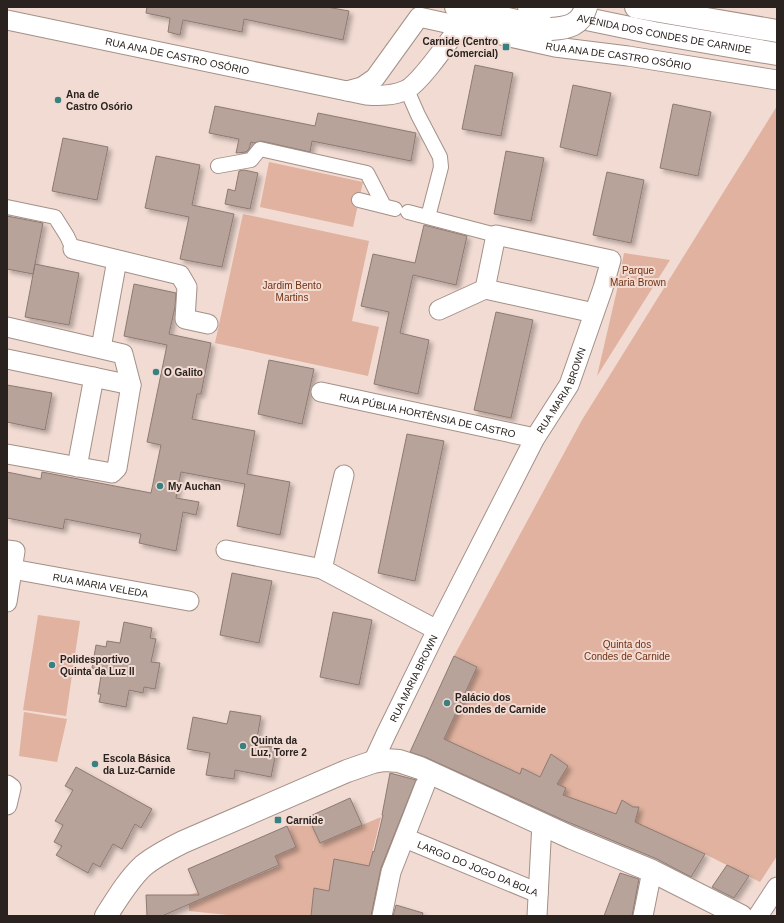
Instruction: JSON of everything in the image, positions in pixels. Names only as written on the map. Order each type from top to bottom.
[{"type":"main road","name":"AVENIDA DOS CONDES DE CARNIDE","points":[[529,7],[654,33],[777,54]]},
{"type":"main road","points":[[458,17],[551,29],[565,28],[578,22],[584,14],[586,7]]},
{"type":"main road","name":"AVENIDA DOS CONDES DE CARNIDE","points":[[636,7],[777,31]]},
{"type":"main road","points":[[106,916],[131,879],[143,866],[160,854],[340,774],[373,762],[385,760],[420,768],[572,838],[652,871],[741,916]]},
{"type":"street","name":"RUA ANA DE CASTRO OSÓRIO","points":[[347,91],[362,87],[375,78],[419,17],[458,17],[555,47],[628,56],[777,80]]},
{"type":"street","name":"RUA ANA DE CASTRO OSÓRIO","points":[[7,20],[366,95],[380,96],[392,95],[407,90],[420,78],[458,17]]},
{"type":"street","points":[[407,90],[440,157],[441,167],[428,217]]},
{"type":"street","points":[[218,166],[251,160],[260,149],[368,173],[396,209]]},
{"type":"street","points":[[359,200],[496,235],[485,289]]},
{"type":"street","points":[[7,207],[55,218],[67,236],[72,249],[180,274],[187,287],[185,319],[208,324]]},
{"type":"street","name":"RUA MARIA BROWN","points":[[373,762],[437,630],[535,438],[569,385],[611,260],[496,235]]},
{"type":"street","points":[[101,348],[118,260]]},
{"type":"street","points":[[439,310],[485,289],[594,313]]},
{"type":"street","points":[[7,327],[123,354],[131,385],[117,468],[112,473],[7,454]]},
{"type":"street","points":[[7,359],[131,385]]},
{"type":"street","points":[[77,467],[94,377]]},
{"type":"street","name":"RUA PÚBLIA HORTÊNSIA DE CASTRO","points":[[321,392],[535,438]]},
{"type":"street","points":[[322,569],[344,475]]},
{"type":"street","points":[[7,550],[15,551],[7,602]]},
{"type":"street","points":[[226,550],[322,569],[437,630]]},
{"type":"street","name":"RUA MARIA VELEDA","points":[[12,569],[189,601]]},
{"type":"street","points":[[7,785],[11,788],[7,805]]},
{"type":"street","name":"LARGO DO JOGO DA BOLA","points":[[425,785],[404,838],[538,893],[542,824]]},
{"type":"street","points":[[382,916],[391,872],[404,838]]},
{"type":"street","points":[[643,916],[652,871]]},
{"type":"street","points":[[758,916],[777,887]]},
{"type":"street","points":[[537,916],[538,893]]},
{"type":"green space","name":"Quinta dos Condes de Carnide","points":[[777,106],[777,856],[760,882],[705,854],[625,818],[563,795],[566,788],[522,769],[520,774],[444,739],[477,667],[454,656],[582,420]]},
{"type":"green space","points":[[269,162],[363,182],[353,227],[260,207]]},
{"type":"green space","name":"Jardim Bento Martins","points":[[243,214],[369,241],[352,321],[379,327],[368,376],[215,343]]},
{"type":"green space","name":"Parque Maria Brown","points":[[624,253],[670,260],[597,376],[617,290]]},
{"type":"green space","name":"Polidesportivo Quinta da Luz II","points":[[38,615],[80,621],[66,716],[23,710]]},
{"type":"green space","points":[[24,712],[67,719],[57,762],[19,756]]},
{"type":"green space","points":[[308,817],[321,843],[381,817],[369,866],[348,895],[314,889],[311,916],[238,916],[189,911],[189,895],[198,892],[201,899],[279,866],[275,856],[296,847],[287,826]]},
{"type":"building","points":[[147,7],[327,7],[349,11],[343,40],[244,19],[242,32],[183,20],[180,35],[168,32],[170,18],[146,13]]},
{"type":"building","points":[[475,65],[513,73],[501,136],[462,129]]},
{"type":"building","points":[[573,85],[611,93],[597,156],[560,147]]},
{"type":"building","points":[[673,104],[711,112],[698,176],[660,168]]},
{"type":"building","points":[[215,106],[315,126],[318,113],[416,133],[411,161],[312,141],[310,152],[261,141],[254,143],[251,142],[249,149],[246,152],[236,153],[239,139],[209,133]]},
{"type":"building","points":[[63,138],[108,147],[97,200],[52,191]]},
{"type":"building","points":[[506,151],[544,158],[531,221],[494,214]]},
{"type":"building","points":[[156,156],[200,165],[192,205],[234,214],[222,267],[180,259],[189,217],[145,208]]},
{"type":"building","points":[[244,170],[258,173],[250,209],[225,204],[228,189],[235,191],[239,171]]},
{"type":"building","points":[[607,172],[644,180],[631,243],[593,235]]},
{"type":"building","points":[[7,216],[43,223],[33,274],[7,269]]},
{"type":"building","points":[[424,225],[467,236],[456,285],[413,275],[400,333],[429,340],[418,394],[374,384],[389,312],[361,306],[373,254],[415,263]]},
{"type":"building","points":[[35,264],[79,273],[69,325],[25,317]]},
{"type":"building","points":[[134,284],[176,293],[175,307],[169,334],[211,343],[201,394],[197,394],[192,419],[255,431],[247,474],[290,482],[280,535],[237,526],[245,484],[181,472],[176,498],[199,502],[196,515],[183,512],[176,551],[139,543],[141,534],[65,519],[63,529],[7,518],[7,472],[41,479],[42,472],[151,493],[161,445],[147,442],[167,345],[124,336]]},
{"type":"building","points":[[496,312],[533,320],[511,418],[474,410]]},
{"type":"building","points":[[269,360],[314,369],[302,424],[258,414]]},
{"type":"building","points":[[7,385],[52,393],[45,430],[7,422]]},
{"type":"building","points":[[407,434],[444,441],[415,581],[378,573]]},
{"type":"building","points":[[232,573],[272,581],[259,643],[220,635]]},
{"type":"building","points":[[333,612],[372,620],[359,685],[320,677]]},
{"type":"building","points":[[124,622],[152,628],[150,638],[156,639],[151,662],[160,663],[155,689],[144,687],[143,693],[129,690],[126,707],[99,702],[101,694],[98,694],[102,670],[92,668],[96,645],[106,647],[107,641],[120,643]]},
{"type":"building","points":[[454,656],[477,667],[444,739],[520,774],[522,768],[540,777],[551,754],[568,766],[557,784],[566,788],[563,795],[616,814],[622,800],[633,807],[639,807],[635,822],[705,854],[691,877],[657,859],[563,820],[425,757],[410,752]]},
{"type":"building","name":"Quinta da Luz, Torre 2","points":[[230,711],[261,716],[256,744],[277,748],[271,777],[235,770],[234,779],[206,775],[210,753],[187,749],[193,717],[227,724]]},
{"type":"building","points":[[76,767],[152,809],[141,828],[135,824],[122,849],[113,844],[100,867],[93,863],[88,873],[56,855],[62,846],[54,842],[63,825],[55,821],[73,790],[65,786]]},
{"type":"building","points":[[390,773],[416,780],[381,868],[371,916],[311,916],[314,888],[329,891],[334,859],[369,866],[383,815]]},
{"type":"building","points":[[350,798],[362,825],[320,843],[308,817]]},
{"type":"building","points":[[287,826],[296,847],[275,856],[279,865],[162,916],[147,916],[146,895],[199,895],[188,869]]},
{"type":"building","points":[[727,865],[749,876],[734,898],[712,887]]},
{"type":"building","points":[[620,873],[639,879],[632,916],[604,916]]},
{"type":"building","points":[[396,905],[423,913],[422,916],[393,916]]},
{"type":"place","name":"Carnide (Centro Comercial)","points":[[506,47]]},
{"type":"place","name":"Ana de Castro Osório","points":[[58,100]]},
{"type":"place","name":"O Galito","points":[[156,372]]},
{"type":"place","name":"My Auchan","points":[[160,486]]},
{"type":"place","name":"Polidesportivo Quinta da Luz II","points":[[52,665]]},
{"type":"place","name":"Palácio dos Condes de Carnide","points":[[447,703]]},
{"type":"place","name":"Quinta da Luz, Torre 2","points":[[243,746]]},
{"type":"place","name":"Escola Básica da Luz-Carnide","points":[[95,764]]},
{"type":"place","name":"Carnide","points":[[278,820]]}]
